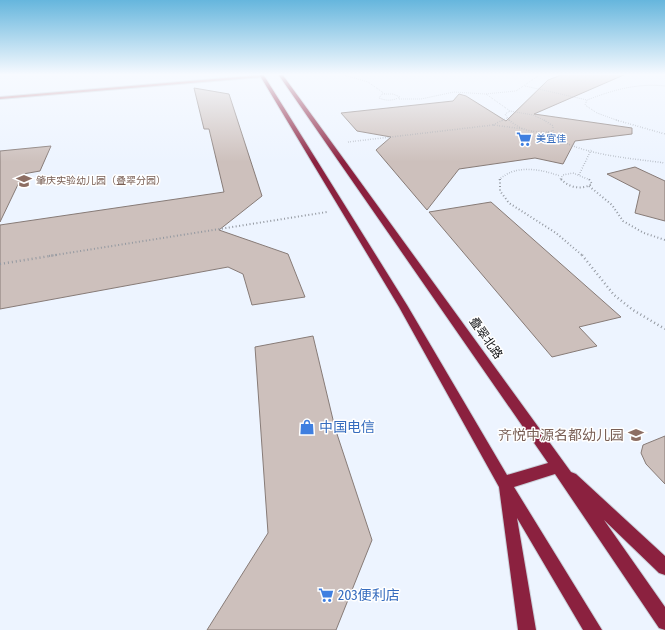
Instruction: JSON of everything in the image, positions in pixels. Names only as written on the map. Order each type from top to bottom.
[{"type":"main road","points":[[280,103],[404,307],[504,483],[593,630]]},
{"type":"main road","name":"叠翠北路","points":[[301,103],[558,466],[665,622]]},
{"type":"main road","points":[[504,483],[558,466],[665,567]]},
{"type":"main road","points":[[504,483],[519,569],[527,630]]},
{"type":"path","points":[[330,145],[493,125],[548,132],[553,131],[553,126],[546,120],[525,112],[510,111],[499,103]]},
{"type":"path","points":[[586,103],[585,105],[597,114],[665,134]]},
{"type":"path","points":[[510,111],[505,114],[507,118],[512,123],[524,128]]},
{"type":"path","points":[[493,125],[507,118]]},
{"type":"path","points":[[548,132],[556,140],[591,150],[665,163]]},
{"type":"path","points":[[579,174],[591,150]]},
{"type":"path","points":[[589,186],[592,182],[579,174],[567,174],[560,176],[539,170],[520,170],[505,174],[499,180],[498,189],[504,198],[516,209],[554,229],[572,245],[588,260],[599,278],[617,298],[665,329]]},
{"type":"path","points":[[560,176],[560,179],[567,184],[579,187],[589,186],[612,205],[624,221],[644,233],[665,240]]},
{"type":"path","points":[[0,264],[345,209]]},
{"type":"building","points":[[198,103],[232,103],[262,196],[219,230],[288,254],[305,297],[252,305],[243,274],[228,267],[0,309],[0,225],[224,192],[209,129],[204,129]]},
{"type":"building","points":[[431,103],[478,103],[506,121],[524,103],[558,103],[534,114],[632,128],[632,134],[575,141],[563,164],[535,158],[459,169],[427,210],[376,150],[391,137],[357,131],[341,113]]},
{"type":"building","points":[[51,146],[40,171],[23,174],[0,222],[0,151]]},
{"type":"building","points":[[635,167],[665,181],[665,221],[635,213],[640,191],[607,174]]},
{"type":"building","points":[[491,202],[621,317],[579,327],[597,346],[552,357],[429,212]]},
{"type":"building","points":[[313,336],[335,428],[372,540],[336,630],[207,630],[268,533],[255,347]]},
{"type":"building","points":[[665,436],[665,484],[646,464],[641,453],[643,445]]},
{"type":"place","name":"美宜佳","points":[[524,139]]},
{"type":"place","name":"肇庆实验幼儿园（叠翠分园）","points":[[24,181]]},
{"type":"place","name":"中国电信","points":[[307,427]]},
{"type":"place","name":"齐悦中源名都幼儿园","points":[[636,435]]},
{"type":"place","name":"203便利店","points":[[326,595]]}]
